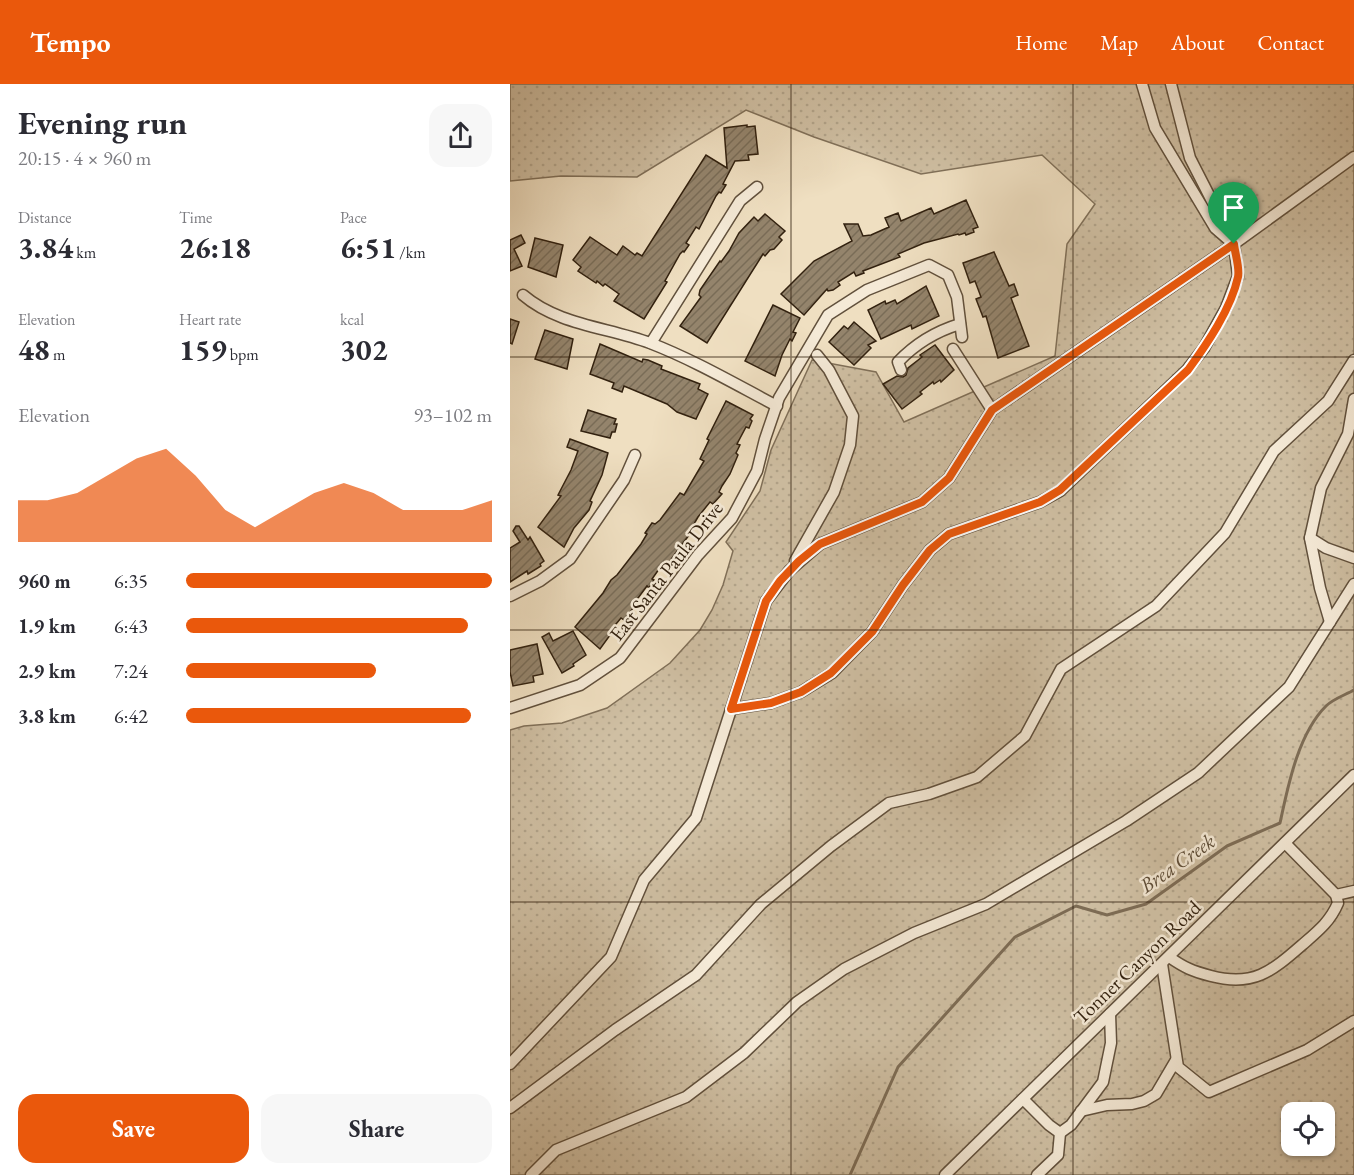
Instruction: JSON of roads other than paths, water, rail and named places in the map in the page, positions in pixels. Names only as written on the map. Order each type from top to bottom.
[{"type":"street","points":[[1142,84],[1155,128],[1215,228],[1234,244]]},
{"type":"street","points":[[731,709],[771,703],[801,692],[831,673],[872,632],[903,585],[930,550],[949,534],[1040,502],[1060,490],[1188,370],[1204,348],[1226,308],[1238,276],[1234,244],[1190,158],[1171,84]]},
{"type":"street","points":[[789,571],[820,544],[922,502],[949,478],[992,410],[1234,244],[1354,157]]},
{"type":"street","points":[[651,343],[740,201],[757,187]]},
{"type":"street","name":"East Santa Paula Drive","points":[[510,708],[580,685],[620,658],[691,563],[732,518],[757,471],[777,406],[795,370],[828,315],[867,290],[929,265],[948,275],[957,297],[962,337]]},
{"type":"street","points":[[523,295],[538,308],[581,324],[651,343],[777,406]]},
{"type":"street","points":[[901,370],[898,362],[903,356],[942,330],[960,324]]},
{"type":"street","points":[[953,349],[992,410]]},
{"type":"street","points":[[510,1064],[611,957],[644,880],[696,818],[766,601],[789,571],[834,492],[850,445],[853,416],[830,370],[817,355]]},
{"type":"street","points":[[510,1108],[615,1030],[696,975],[760,904],[831,846],[889,804],[929,794],[976,777],[1025,736],[1061,669],[1156,606],[1225,533],[1274,451],[1328,401],[1354,360]]},
{"type":"street","points":[[1330,622],[1320,588],[1310,538],[1321,488],[1348,434],[1354,399]]},
{"type":"street","points":[[510,597],[540,581],[570,559],[624,480],[635,455]]},
{"type":"street","points":[[1310,538],[1326,548],[1354,558]]},
{"type":"street","points":[[531,1175],[556,1150],[686,1097],[744,1053],[797,1002],[844,969],[914,933],[986,904],[1126,820],[1198,772],[1288,687],[1354,584]]},
{"type":"street","name":"Tonner Canyon Road","points":[[945,1175],[1354,776]]},
{"type":"street","points":[[1285,843],[1336,895],[1338,903],[1326,924],[1282,962],[1246,981],[1228,981],[1187,970],[1165,961],[1178,1067],[1209,1092],[1306,1050],[1354,1021]]},
{"type":"street","points":[[1336,895],[1354,891]]},
{"type":"street","points":[[1037,1175],[1058,1155],[1060,1133],[1071,1125],[1103,1082],[1111,1043],[1110,1014]]},
{"type":"street","points":[[1082,1111],[1107,1105],[1144,1101],[1156,1094],[1176,1060]]},
{"type":"street","points":[[1023,1098],[1060,1133]]},
{"type":"waterway","name":"Brea Creek","points":[[850,1175],[898,1067],[1015,937],[1076,906],[1107,915],[1146,904],[1227,846],[1280,823],[1296,761],[1308,731],[1326,706],[1354,690]]}]
